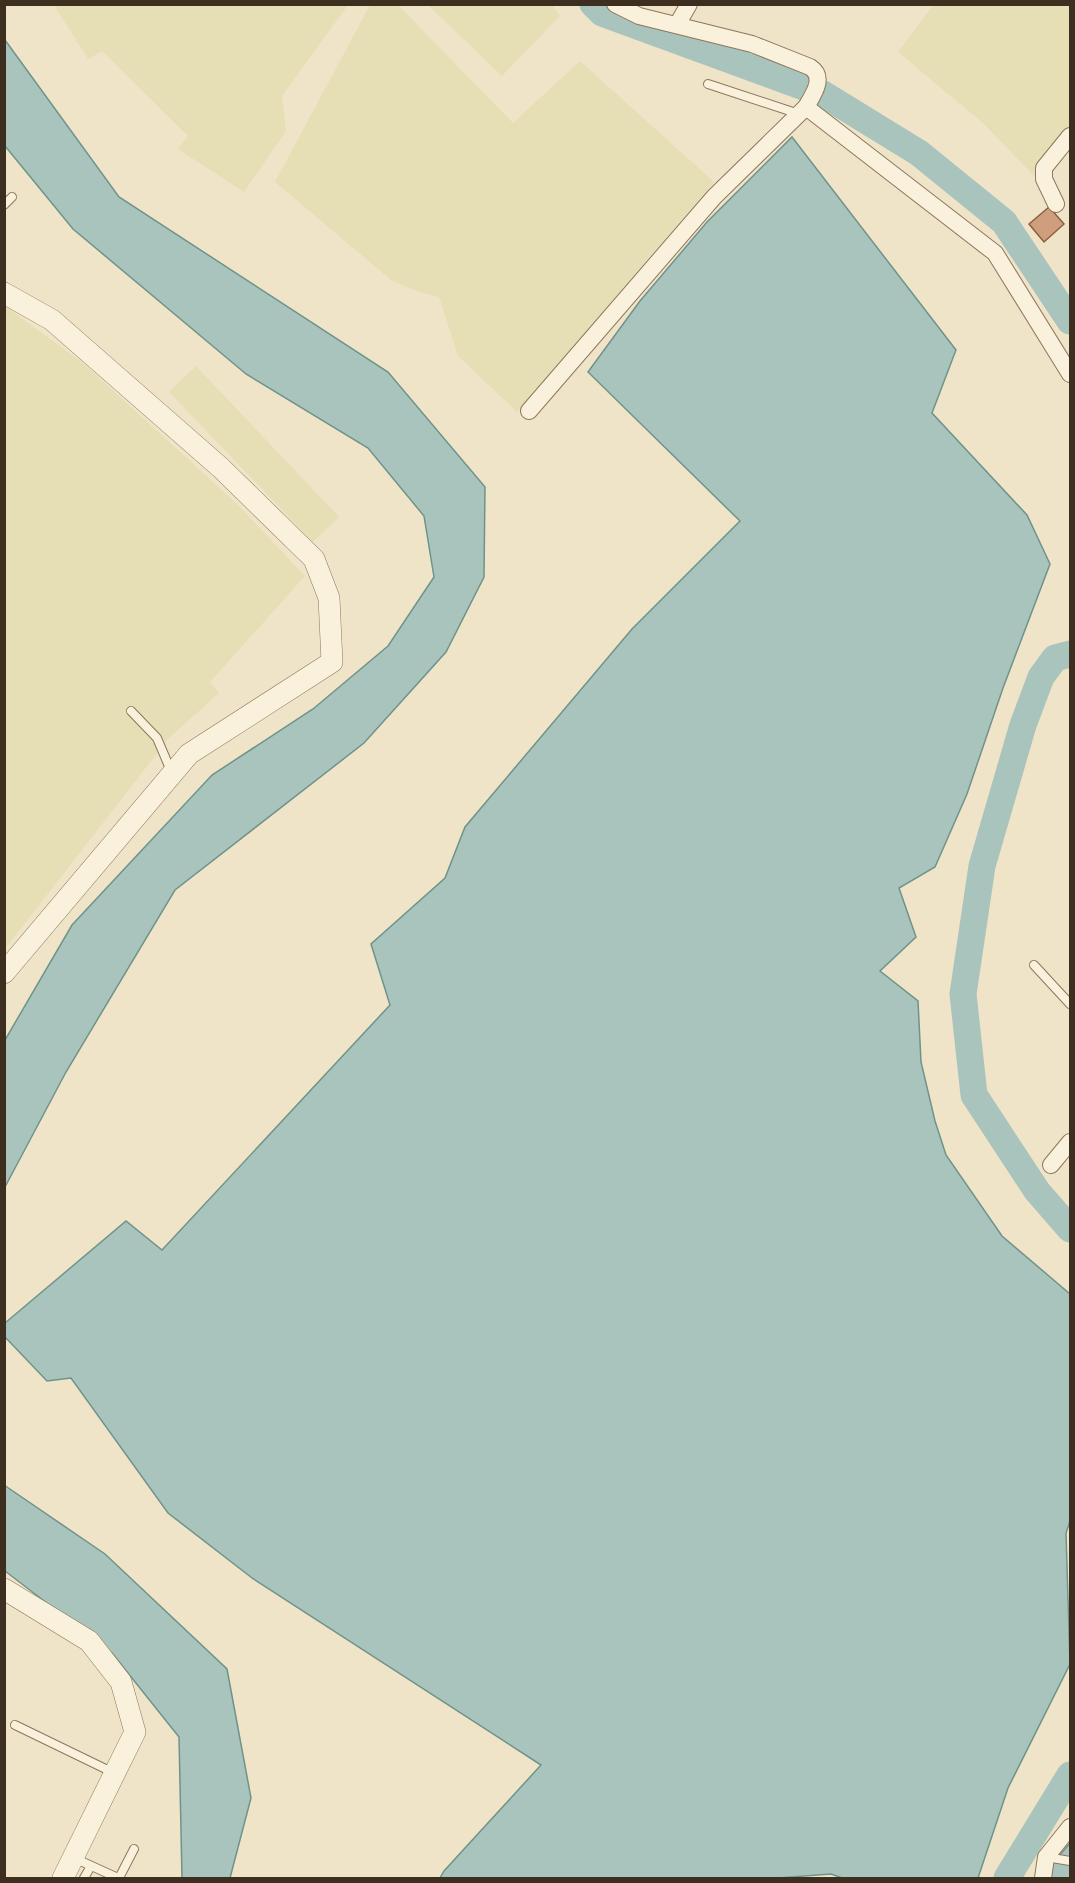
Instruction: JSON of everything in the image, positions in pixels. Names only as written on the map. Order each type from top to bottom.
[{"type":"street","points":[[529,411],[714,197],[808,101],[818,75],[815,70],[801,62],[752,44],[639,16],[615,4]]},
{"type":"street","points":[[677,25],[689,4]]},
{"type":"street","points":[[808,101],[995,253],[1071,374]]},
{"type":"street","points":[[1056,204],[1044,179],[1044,168],[1071,136]]},
{"type":"street","points":[[4,293],[52,320],[221,468],[314,560],[329,598],[332,662],[189,754],[4,974]]},
{"type":"street","points":[[1050,1165],[1071,1143]]},
{"type":"street","points":[[4,1589],[88,1641],[121,1683],[135,1732],[114,1774],[82,1862],[63,1878]]},
{"type":"street","points":[[1043,1878],[1049,1857],[1071,1827]]},
{"type":"lane","points":[[708,84],[808,101]]},
{"type":"lane","points":[[4,206],[12,197]]},
{"type":"lane","points":[[130,711],[157,738],[172,774]]},
{"type":"lane","points":[[1034,965],[1071,1004]]},
{"type":"lane","points":[[15,1725],[114,1774]]},
{"type":"lane","points":[[82,1862],[118,1878],[134,1849]]},
{"type":"lane","points":[[1049,1857],[1067,1860]]},
{"type":"lane","points":[[82,1862],[84,1878]]},
{"type":"shaded area","points":[[54,5],[348,5],[282,96],[286,131],[244,192],[178,149],[188,136],[102,51],[88,59]]},
{"type":"shaded area","points":[[370,5],[398,5],[513,123],[580,61],[714,182],[517,412],[458,356],[439,297],[413,290],[391,280],[275,182]]},
{"type":"shaded area","points":[[428,5],[552,5],[560,16],[502,76]]},
{"type":"shaded area","points":[[933,5],[1070,5],[1070,147],[1037,179],[984,124],[898,52]]},
{"type":"shaded area","points":[[5,306],[84,364],[237,504],[305,576],[210,682],[219,693],[169,738],[5,949]]},
{"type":"shaded area","points":[[196,366],[339,517],[313,542],[169,392]]},
{"type":"water","points":[[5,40],[119,197],[388,372],[485,487],[484,577],[446,652],[364,743],[175,890],[66,1072],[5,1187],[5,1040],[72,925],[212,775],[313,709],[388,646],[434,577],[424,516],[368,448],[246,374],[73,229],[5,146]]},
{"type":"water","points":[[792,137],[956,350],[932,413],[1027,515],[1050,564],[1003,688],[967,794],[935,867],[899,888],[916,937],[880,971],[918,1001],[921,1062],[946,1155],[1002,1236],[1070,1294],[1070,1521],[1066,1533],[1070,1664],[1008,1788],[978,1878],[842,1878],[831,1874],[778,1878],[440,1878],[541,1765],[252,1578],[168,1513],[71,1378],[47,1381],[5,1337],[5,1323],[126,1221],[162,1250],[390,1005],[371,944],[445,878],[465,827],[632,629],[740,521],[588,372],[640,301],[707,222]]},
{"type":"water","points":[[4,1485],[105,1554],[227,1669],[251,1798],[230,1878],[182,1878],[179,1737],[112,1653],[5,1571]]},
{"type":"water","points":[[1070,1843],[1070,1878],[1048,1878],[1049,1868]]},
{"type":"building","points":[[1049,207],[1064,224],[1044,242],[1029,224]]},
{"type":"waterway","points":[[593,4],[602,13],[823,94],[919,153],[1004,222],[1070,321]]},
{"type":"waterway","points":[[1070,654],[1055,658],[1041,677],[1023,725],[982,866],[963,994],[974,1095],[1037,1191],[1070,1229]]},
{"type":"waterway","points":[[1007,1878],[1070,1775]]}]
